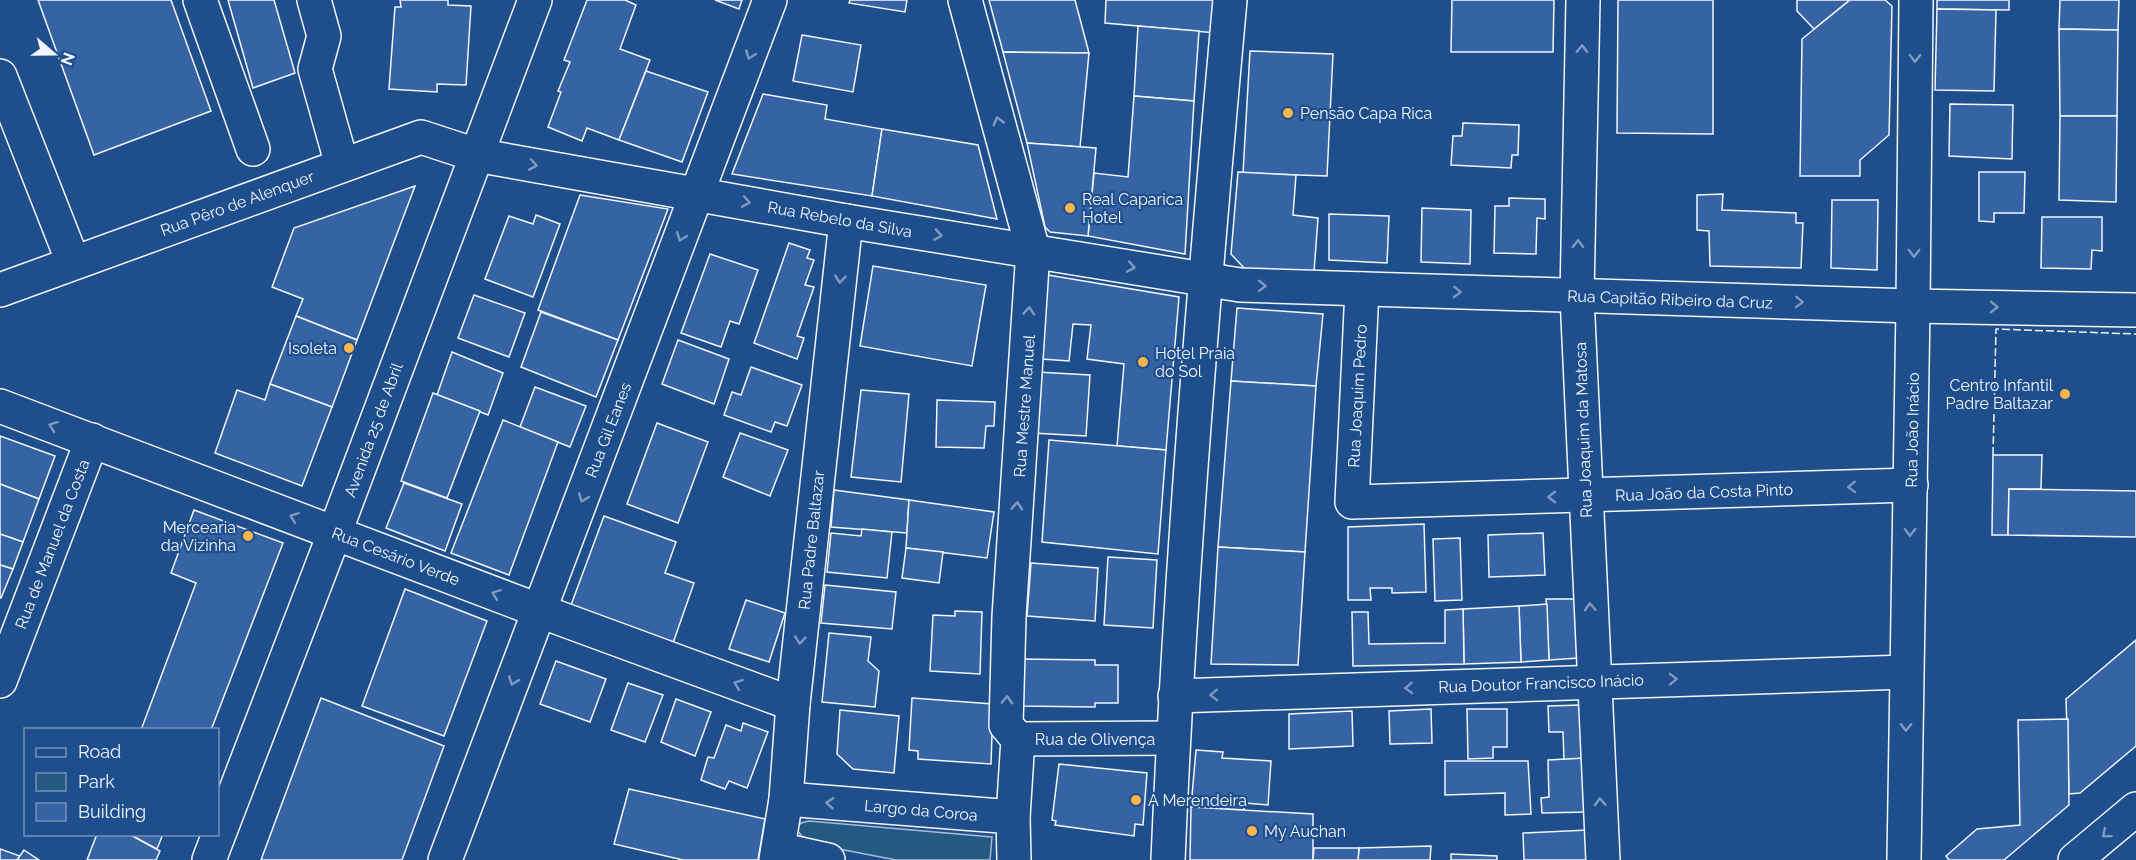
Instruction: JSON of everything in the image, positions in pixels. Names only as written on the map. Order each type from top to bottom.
[{"type":"street","points":[[200,0],[253,149]]},
{"type":"street","points":[[314,0],[324,36],[315,69],[342,165]]},
{"type":"street","name":"Avenida 25 de Abril","points":[[219,834],[536,0]]},
{"type":"street","name":"Rua Gil Eanes","points":[[445,860],[770,0]]},
{"type":"street","name":"Rua Mestre Manuel","points":[[965,0],[1033,250],[1009,617],[1006,725],[1018,739],[1013,817]]},
{"type":"street","points":[[1168,860],[1175,696],[1204,279],[1230,0]]},
{"type":"street","name":"Rua Joaquim da Matosa","points":[[1583,0],[1577,296],[1603,860]]},
{"type":"street","name":"Rua João Inácio","points":[[1904,860],[1914,306],[1916,0]]},
{"type":"street","points":[[0,76],[73,262]]},
{"type":"street","name":"Rua Pêro de Alenquer","points":[[0,290],[421,136],[476,155]]},
{"type":"street","name":"Rua Rebelo da Silva","points":[[476,155],[846,221],[1204,279]]},
{"type":"street","name":"Rua Padre Baltazar","points":[[777,855],[786,799],[793,704],[846,221]]},
{"type":"street","name":"Rua Capitão Ribeiro da Cruz","points":[[1204,279],[1240,285],[1914,306],[2136,310]]},
{"type":"street","name":"Rua Joaquim Pedro","points":[[1352,502],[1362,289]]},
{"type":"street","name":"Rua Cesário Verde","points":[[0,406],[540,611],[793,704]]},
{"type":"street","name":"Rua de Manuel da Costa","points":[[0,681],[92,440]]},
{"type":"street","name":"Rua João da Costa Pinto","points":[[1352,502],[1911,485]]},
{"type":"street","name":"Rua Doutor Francisco Inácio","points":[[1175,696],[1906,672]]},
{"type":"street","name":"Rua de Olivença","points":[[1018,739],[1173,738]]},
{"type":"street","name":"Largo da Coroa","points":[[786,799],[1013,817]]},
{"type":"street","points":[[2075,860],[2136,809]]},
{"type":"street","points":[[1013,817],[1014,860]]},
{"type":"street","name":"Avenida 25 de Abril","points":[[209,860],[218,836]]},
{"type":"street","points":[[777,855],[828,860]]},
{"type":"green space","points":[[809,821],[992,837],[990,860],[896,860],[808,843],[796,829],[801,823]]},
{"type":"building","points":[[38,0],[171,0],[211,111],[94,155]]},
{"type":"building","points":[[228,0],[274,0],[295,73],[253,88]]},
{"type":"building","points":[[400,0],[448,0],[448,5],[471,6],[466,85],[437,84],[437,92],[389,89],[395,7],[401,7]]},
{"type":"building","points":[[587,0],[625,0],[636,5],[620,49],[650,60],[619,140],[587,128],[582,141],[548,127],[561,92],[558,91],[570,62],[564,60]]},
{"type":"building","points":[[715,0],[742,0],[739,9]]},
{"type":"building","points":[[850,0],[907,0],[905,12],[849,3]]},
{"type":"building","points":[[989,0],[1075,0],[1089,53],[1003,52]]},
{"type":"building","points":[[1106,0],[1219,0],[1216,33],[1105,23]]},
{"type":"building","points":[[1452,0],[1554,0],[1553,52],[1451,52]]},
{"type":"building","points":[[1618,0],[1713,0],[1713,134],[1617,133]]},
{"type":"building","points":[[1797,0],[1850,0],[1814,29],[1797,11]]},
{"type":"building","points":[[1850,0],[1885,0],[1892,6],[1889,135],[1860,160],[1860,176],[1800,176],[1802,39]]},
{"type":"building","points":[[1937,0],[2009,0],[2009,10],[1937,9]]},
{"type":"building","points":[[2060,0],[2119,0],[2118,30],[2059,29]]},
{"type":"building","points":[[1937,9],[1996,10],[1994,91],[1935,90]]},
{"type":"building","points":[[1138,26],[1199,31],[1194,101],[1134,96]]},
{"type":"building","points":[[2059,29],[2118,30],[2117,116],[2060,116]]},
{"type":"building","points":[[802,35],[861,45],[853,92],[793,81]]},
{"type":"building","name":"Pensão Capa Rica","points":[[1250,51],[1333,54],[1327,176],[1243,173]]},
{"type":"building","points":[[1003,52],[1089,53],[1080,147],[1027,143]]},
{"type":"building","points":[[646,71],[708,92],[682,162],[619,140]]},
{"type":"building","points":[[763,94],[827,105],[825,119],[882,129],[872,196],[732,174]]},
{"type":"building","points":[[1134,96],[1194,101],[1185,254],[1088,236],[1094,173],[1128,177]]},
{"type":"building","points":[[1950,104],[2013,105],[2012,159],[1949,156]]},
{"type":"building","points":[[2060,116],[2117,116],[2116,202],[2059,200]]},
{"type":"building","points":[[1463,123],[1519,125],[1518,155],[1512,155],[1511,168],[1451,165],[1453,136],[1462,136]]},
{"type":"building","points":[[882,129],[978,145],[997,219],[872,196]]},
{"type":"building","points":[[1027,143],[1096,148],[1088,236],[1050,232],[1045,227]]},
{"type":"building","points":[[1238,172],[1296,175],[1293,215],[1318,218],[1314,272],[1245,269],[1231,254]]},
{"type":"building","points":[[1979,172],[2025,172],[2024,213],[1994,213],[1994,222],[1979,221]]},
{"type":"building","points":[[415,186],[357,340],[296,316],[303,299],[272,287],[294,228]]},
{"type":"building","points":[[1723,194],[1722,210],[1796,213],[1796,223],[1803,223],[1801,268],[1710,266],[1709,231],[1697,230],[1697,195]]},
{"type":"building","points":[[580,195],[668,209],[618,340],[538,310]]},
{"type":"building","points":[[1509,198],[1545,199],[1545,219],[1537,218],[1536,254],[1494,253],[1495,206],[1509,206]]},
{"type":"building","points":[[1832,200],[1878,200],[1877,270],[1831,268]]},
{"type":"building","points":[[1422,208],[1471,210],[1470,264],[1421,262]]},
{"type":"building","points":[[1329,214],[1389,216],[1387,263],[1329,260]]},
{"type":"building","points":[[536,215],[560,224],[533,297],[485,279],[509,216],[533,224]]},
{"type":"building","points":[[2042,217],[2102,217],[2102,251],[2092,250],[2091,269],[2041,268]]},
{"type":"building","points":[[789,243],[810,250],[807,258],[814,260],[805,285],[814,287],[797,336],[804,338],[797,359],[754,343]]},
{"type":"building","points":[[710,254],[758,270],[739,324],[730,321],[721,347],[681,333]]},
{"type":"building","points":[[873,266],[986,285],[972,366],[860,346]]},
{"type":"building","name":"Hotel Praia do Sol","points":[[1048,275],[1179,297],[1166,450],[1117,446],[1124,364],[1087,359],[1091,325],[1073,324],[1069,361],[1042,359]]},
{"type":"building","points":[[474,295],[525,313],[509,357],[458,338]]},
{"type":"building","points":[[1237,308],[1323,314],[1316,386],[1231,381]]},
{"type":"building","points":[[541,312],[618,340],[596,397],[521,367]]},
{"type":"building","points":[[296,316],[357,340],[332,407],[270,384]]},
{"type":"building","points":[[678,340],[729,359],[714,404],[662,384]]},
{"type":"building","points":[[452,352],[503,373],[488,415],[437,395]]},
{"type":"building","points":[[751,367],[802,385],[787,426],[775,422],[771,432],[724,415],[732,392],[741,395]]},
{"type":"building","points":[[1037,372],[1090,375],[1086,436],[1032,433]]},
{"type":"building","points":[[1231,381],[1316,386],[1305,552],[1218,547]]},
{"type":"building","points":[[270,384],[332,407],[302,486],[215,453],[237,390],[265,400]]},
{"type":"building","points":[[535,387],[586,406],[570,447],[520,427]]},
{"type":"building","points":[[861,390],[909,394],[901,482],[851,477]]},
{"type":"building","points":[[433,393],[480,411],[447,498],[401,481]]},
{"type":"building","points":[[937,400],[995,402],[994,426],[986,426],[984,448],[936,447]]},
{"type":"building","points":[[503,420],[558,442],[509,575],[451,553]]},
{"type":"building","points":[[657,423],[708,442],[678,523],[627,504]]},
{"type":"building","points":[[740,433],[788,450],[770,496],[723,477]]},
{"type":"building","points":[[0,436],[55,456],[39,499],[0,484]]},
{"type":"building","points":[[1049,440],[1166,450],[1158,554],[1042,542]]},
{"type":"building","points":[[1993,455],[2042,455],[2041,489],[2009,489],[2008,535],[1992,535]]},
{"type":"building","points":[[404,483],[462,504],[445,551],[386,528]]},
{"type":"building","points":[[0,484],[39,499],[23,542],[0,534]]},
{"type":"building","points":[[2009,489],[2136,491],[2136,537],[2008,535]]},
{"type":"building","points":[[834,490],[909,500],[907,533],[831,527]]},
{"type":"building","points":[[909,500],[994,512],[987,558],[906,548]]},
{"type":"building","points":[[194,510],[283,543],[212,728],[142,728],[196,583],[171,573]]},
{"type":"building","points":[[604,516],[676,542],[665,573],[694,583],[673,643],[571,605]]},
{"type":"building","points":[[1424,524],[1426,592],[1392,593],[1392,588],[1370,588],[1371,600],[1348,600],[1348,527]]},
{"type":"building","points":[[862,529],[892,532],[887,578],[827,572],[831,533],[861,536]]},
{"type":"building","points":[[1543,533],[1545,575],[1489,577],[1488,535]]},
{"type":"building","points":[[0,534],[23,542],[13,569],[0,565]]},
{"type":"building","points":[[1460,538],[1462,600],[1435,601],[1433,539]]},
{"type":"building","points":[[1218,547],[1305,552],[1298,665],[1211,664]]},
{"type":"building","points":[[906,548],[943,552],[939,583],[902,578]]},
{"type":"building","points":[[1108,557],[1157,560],[1153,628],[1104,625]]},
{"type":"building","points":[[1031,563],[1098,568],[1095,621],[1027,616]]},
{"type":"building","points":[[0,565],[13,569],[1,598],[0,598]]},
{"type":"building","points":[[825,585],[896,592],[892,629],[821,623]]},
{"type":"building","points":[[405,589],[487,621],[444,736],[362,706]]},
{"type":"building","points":[[1546,599],[1577,599],[1579,658],[1549,660]]},
{"type":"building","points":[[746,600],[785,613],[769,662],[729,649]]},
{"type":"building","points":[[1547,604],[1549,660],[1521,662],[1519,606]]},
{"type":"building","points":[[1519,606],[1521,662],[1464,664],[1463,609]]},
{"type":"building","points":[[1463,609],[1464,664],[1353,666],[1352,612],[1368,612],[1369,644],[1445,643],[1445,610]]},
{"type":"building","points":[[955,611],[982,612],[980,674],[930,671],[933,615],[955,616]]},
{"type":"building","points":[[829,633],[871,637],[868,661],[879,671],[875,707],[822,702]]},
{"type":"building","points":[[2136,640],[2136,746],[2080,793],[2069,794],[2066,699]]},
{"type":"building","points":[[1020,659],[1095,660],[1095,665],[1118,665],[1118,703],[1095,703],[1095,707],[1021,706]]},
{"type":"building","points":[[556,661],[606,679],[590,722],[540,704]]},
{"type":"building","points":[[628,683],[663,695],[645,742],[611,730]]},
{"type":"building","points":[[321,698],[444,746],[402,860],[261,860]]},
{"type":"building","points":[[912,698],[993,704],[991,764],[918,759],[918,751],[909,750]]},
{"type":"building","points":[[676,699],[711,712],[695,756],[661,742]]},
{"type":"building","points":[[1582,705],[1585,758],[1564,760],[1563,732],[1549,732],[1548,706]]},
{"type":"building","points":[[1431,709],[1432,743],[1390,744],[1389,711]]},
{"type":"building","points":[[1467,709],[1507,709],[1507,747],[1493,747],[1493,758],[1468,759]]},
{"type":"building","points":[[840,710],[899,716],[894,773],[853,769],[837,754]]},
{"type":"building","points":[[1352,711],[1353,746],[1289,749],[1289,714]]},
{"type":"building","points":[[2068,719],[2069,805],[2004,860],[1949,860],[1946,856],[1977,829],[2020,825],[2018,720]]},
{"type":"building","points":[[743,723],[768,732],[747,788],[729,781],[725,789],[701,780],[708,757],[714,758],[726,725],[741,731]]},
{"type":"building","points":[[1196,750],[1223,752],[1222,758],[1271,761],[1268,805],[1245,803],[1244,810],[1191,807]]},
{"type":"building","points":[[1585,758],[1587,812],[1542,813],[1541,798],[1549,797],[1548,760]]},
{"type":"building","points":[[1445,761],[1528,761],[1531,814],[1505,815],[1505,793],[1445,795]]},
{"type":"building","points":[[1059,764],[1147,773],[1143,825],[1135,824],[1134,836],[1055,825],[1056,821],[1052,820]]},
{"type":"building","points":[[629,789],[765,819],[758,860],[683,860],[614,844]]},
{"type":"building","name":"My Auchan","points":[[1191,807],[1313,814],[1313,860],[1190,860]]},
{"type":"building","points":[[1588,830],[1589,860],[1524,860],[1523,833]]},
{"type":"building","points":[[96,836],[133,836],[160,851],[156,860],[87,860]]},
{"type":"building","points":[[133,836],[162,836],[157,849]]},
{"type":"building","points":[[1431,846],[1430,860],[1358,860],[1359,848]]},
{"type":"building","points":[[1314,848],[1359,848],[1358,860],[1313,860]]},
{"type":"building","points":[[0,849],[20,856],[17,860],[0,860]]},
{"type":"building","points":[[24,850],[39,860],[17,860]]},
{"type":"building","points":[[1451,854],[1497,856],[1497,860],[1451,860]]},
{"type":"fence","points":[[1993,455],[1996,329],[2136,334]]},
{"type":"place","name":"Pensão Capa Rica","points":[[1288,113]]},
{"type":"place","name":"Real Caparica Hotel","points":[[1070,208]]},
{"type":"place","name":"Isoleta","points":[[349,348]]},
{"type":"place","name":"Hotel Praia do Sol","points":[[1143,362]]},
{"type":"place","name":"Centro Infantil Padre Baltazar","points":[[2065,394]]},
{"type":"place","name":"Mercearia da Vizinha","points":[[248,536]]},
{"type":"place","name":"A Merendeira","points":[[1136,800]]},
{"type":"place","name":"My Auchan","points":[[1252,831]]}]
